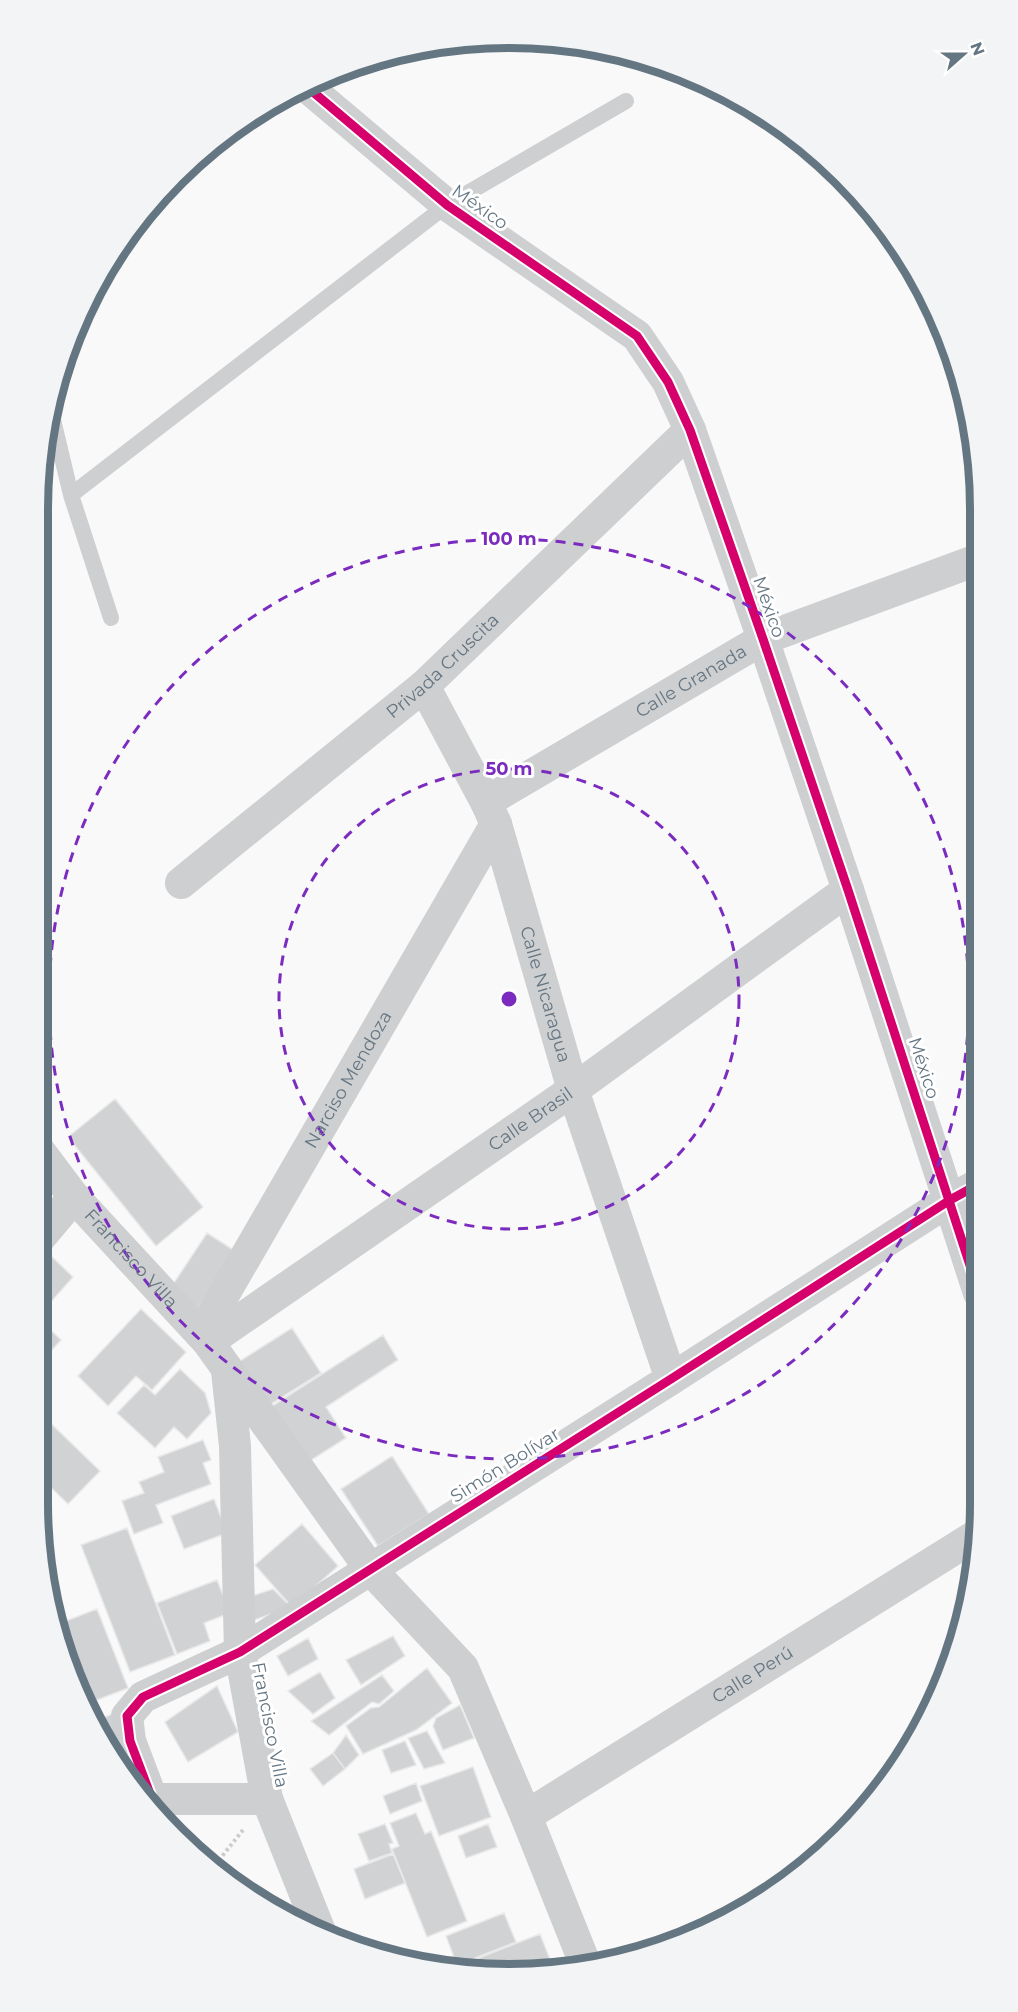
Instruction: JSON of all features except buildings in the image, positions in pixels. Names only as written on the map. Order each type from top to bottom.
[{"type":"street","name":"México","points":[[313,92],[447,206],[637,336],[668,381],[690,430],[763,639],[970,1264]]},
{"type":"street","name":"Privada Cruscita","points":[[181,883],[423,687],[690,430]]},
{"type":"street","name":"Calle Granada","points":[[491,813],[763,639],[970,563]]},
{"type":"street","name":"Calle Nicaragua","points":[[423,687],[491,813],[573,1090],[671,1379]]},
{"type":"street","name":"Narciso Mendoza","points":[[205,1338],[491,813]]},
{"type":"street","name":"Calle Brasil","points":[[205,1338],[573,1090],[848,890]]},
{"type":"street","name":"Francisco Villa","points":[[48,1162],[74,1197],[205,1338],[371,1570],[463,1668],[583,1958]]},
{"type":"street","name":"Simón Bolívar","points":[[144,1785],[130,1741],[127,1716],[142,1697],[240,1652],[970,1189]]},
{"type":"street","points":[[48,1228],[74,1197]]},
{"type":"street","name":"Francisco Villa","points":[[226,1368],[235,1446],[240,1652],[267,1799],[316,1921]]},
{"type":"street","name":"Calle Perú","points":[[526,1816],[968,1540]]},
{"type":"street","points":[[155,1799],[267,1799]]},
{"type":"lane","name":"México","points":[[71,495],[447,206],[626,101]]},
{"type":"lane","points":[[55,429],[71,495],[111,618]]},
{"type":"cycle path","points":[[313,92],[447,205],[637,336],[668,382],[690,430],[763,639],[848,890],[970,1265]]},
{"type":"cycle path","points":[[149,1791],[130,1741],[127,1716],[143,1697],[240,1652],[970,1189]]}]
